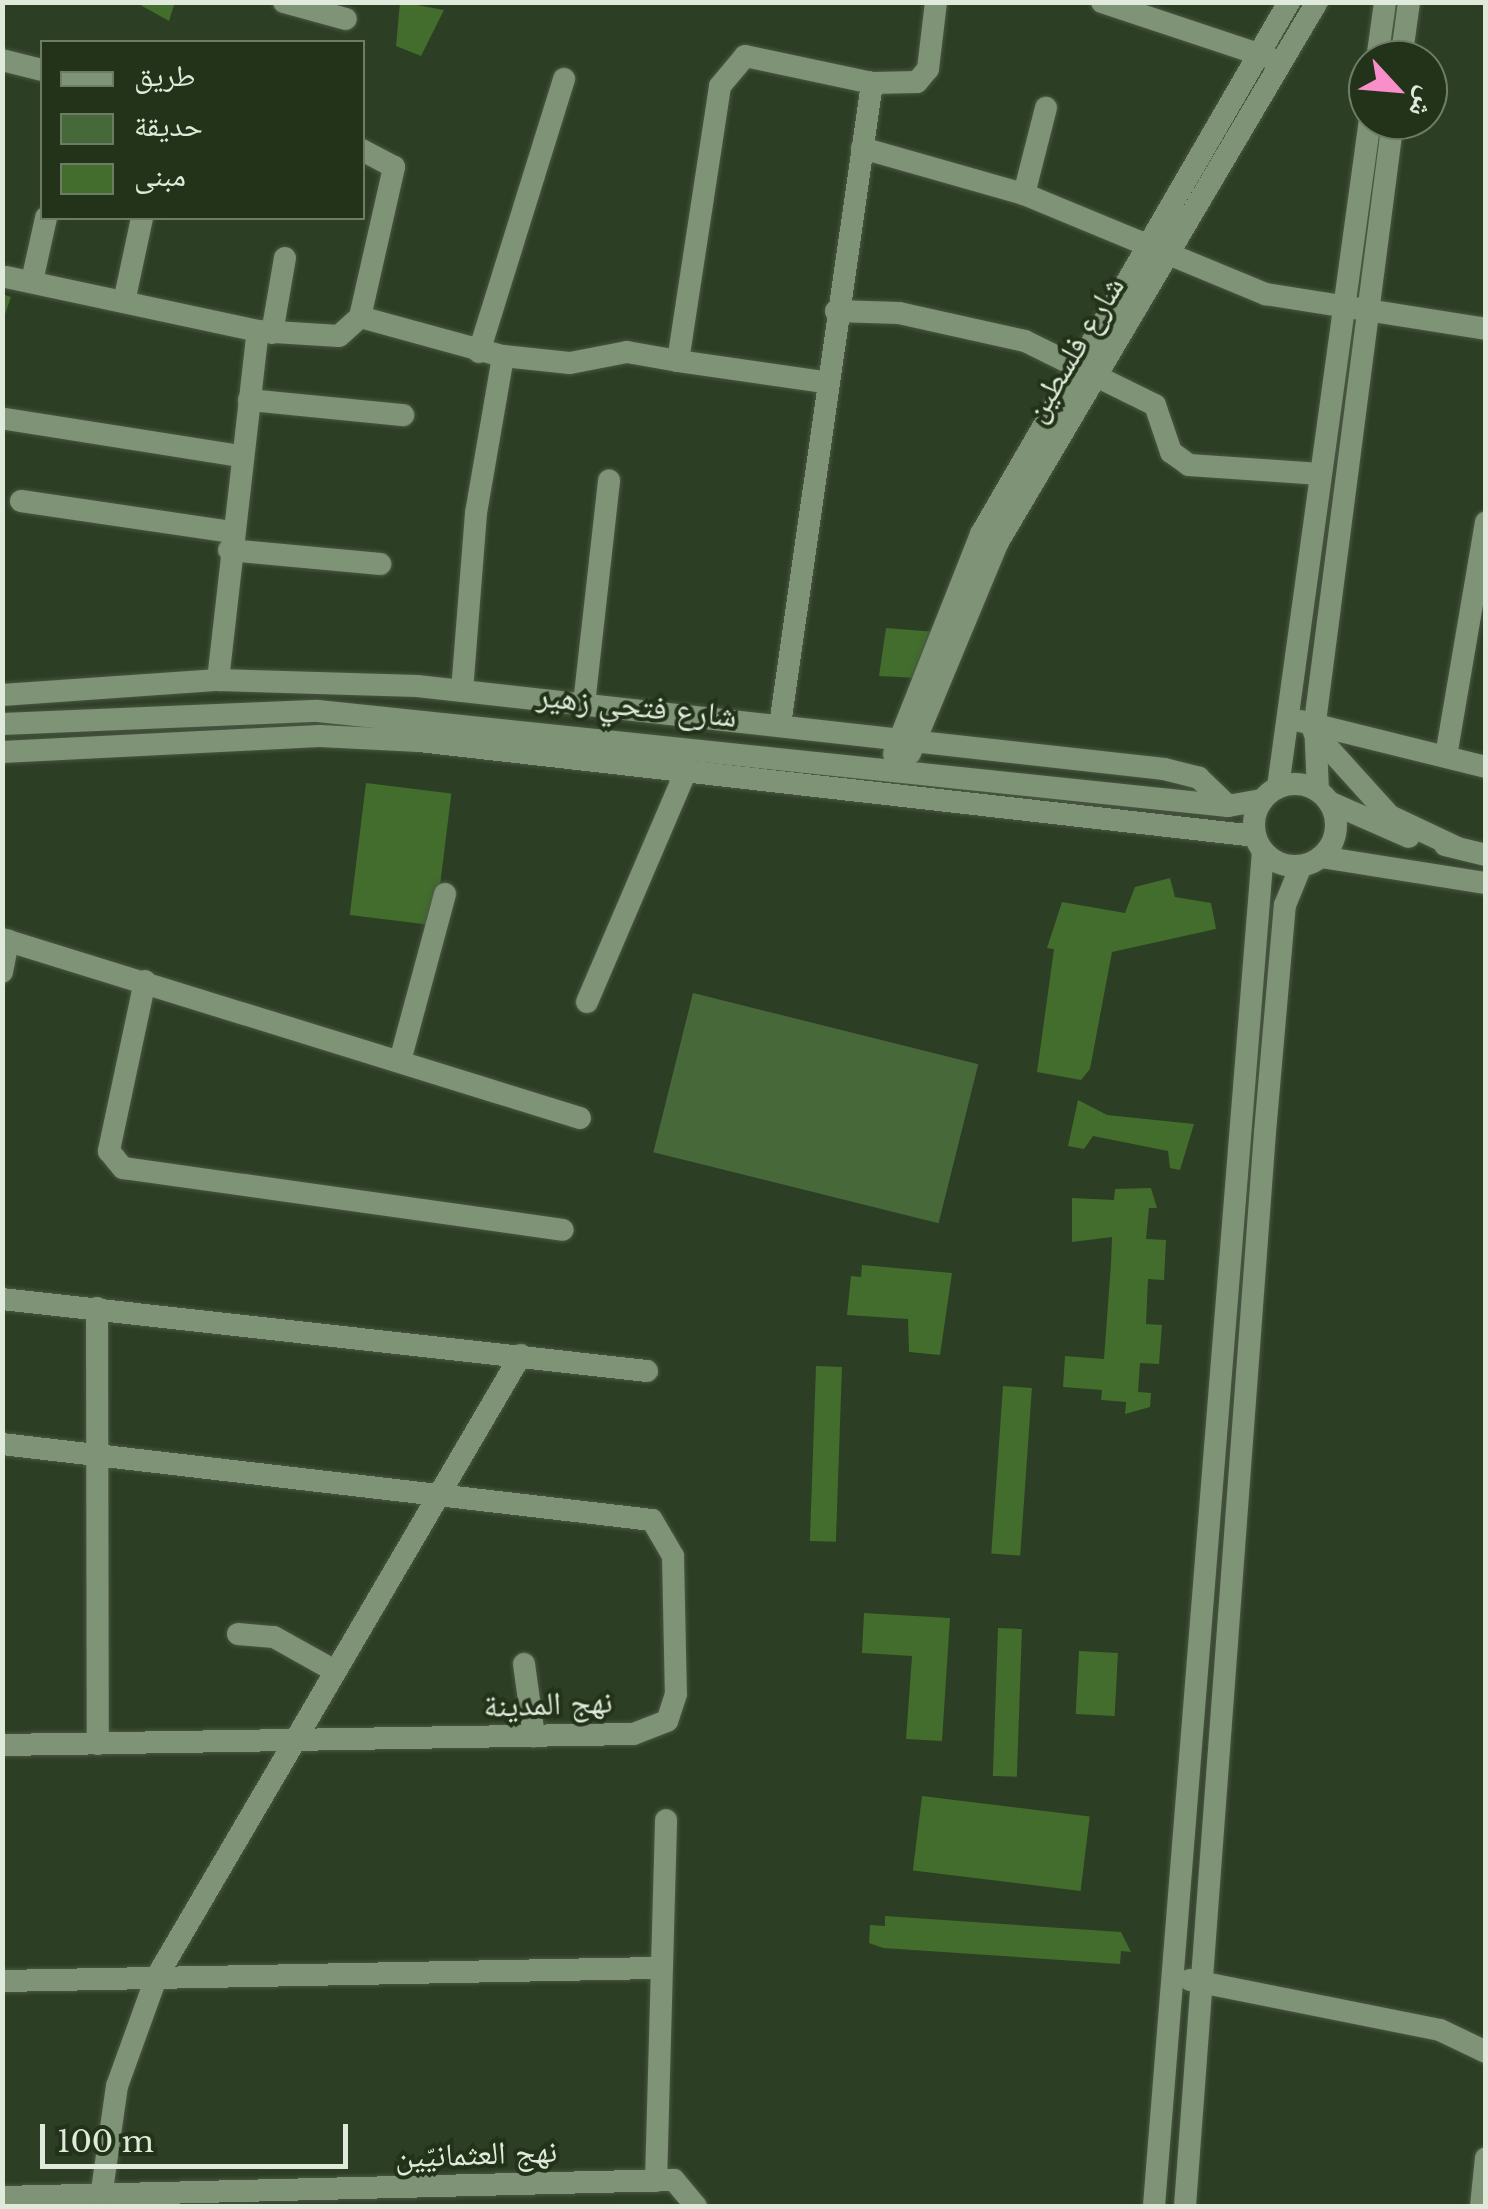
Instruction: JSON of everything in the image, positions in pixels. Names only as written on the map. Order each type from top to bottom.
[{"type":"street","points":[[284,2],[346,19]]},
{"type":"street","points":[[678,361],[729,65],[745,56],[872,83],[922,78],[936,2]]},
{"type":"street","points":[[1102,2],[1281,61]]},
{"type":"street","name":"شارع فلسطين","points":[[1159,248],[1258,54],[1289,2]]},
{"type":"street","name":"شارع فلسطين","points":[[899,765],[980,534],[1086,373],[1159,248],[1317,2]]},
{"type":"street","points":[[1380,40],[1385,2]]},
{"type":"street","points":[[1405,40],[1410,2]]},
{"type":"street","points":[[2,60],[40,70]]},
{"type":"street","points":[[462,691],[491,354],[564,79]]},
{"type":"street","points":[[780,726],[824,382],[872,83]]},
{"type":"street","points":[[1024,194],[1046,108]]},
{"type":"street","points":[[1154,2206],[1259,843],[1270,794],[1306,725],[1357,311],[1369,140]]},
{"type":"street","points":[[1185,2206],[1285,905],[1311,861],[1334,837],[1306,725],[1321,474],[1389,140]]},
{"type":"street","points":[[862,148],[1024,194],[1159,248],[1245,288],[1357,311],[1486,329]]},
{"type":"street","points":[[6,277],[265,332],[339,336],[360,317],[394,167],[365,152]]},
{"type":"street","points":[[32,281],[46,220]]},
{"type":"street","points":[[124,302],[142,220]]},
{"type":"street","points":[[218,680],[230,541],[249,400],[286,258]]},
{"type":"street","points":[[836,310],[1000,332],[1155,405],[1183,463],[1321,474]]},
{"type":"street","points":[[360,317],[491,354],[570,363],[627,352],[824,382]]},
{"type":"street","points":[[249,400],[403,415]]},
{"type":"street","points":[[6,418],[240,456]]},
{"type":"street","points":[[584,704],[609,480]]},
{"type":"street","points":[[22,501],[230,541],[380,564]]},
{"type":"street","points":[[1446,756],[1486,522]]},
{"type":"street","points":[[2,695],[218,680],[462,691],[1189,774],[1228,806]]},
{"type":"street","name":"شارع فتحي زهير","points":[[2,724],[318,711],[899,765],[1228,806],[1270,794],[1324,796]]},
{"type":"street","points":[[1306,725],[1486,767]]},
{"type":"street","points":[[1306,725],[1390,816],[1456,847]]},
{"type":"street","name":"شارع فتحي زهير","points":[[2,752],[320,736],[687,769],[1259,843],[1311,861],[1486,883]]},
{"type":"street","points":[[587,1002],[687,769]]},
{"type":"street","points":[[1324,796],[1360,822],[1486,855]]},
{"type":"street","points":[[400,1061],[445,894]]},
{"type":"street","points":[[2,972],[5,940],[580,1118]]},
{"type":"street","points":[[144,981],[109,1151],[124,1168],[563,1230]]},
{"type":"street","points":[[2,1299],[647,1371]]},
{"type":"street","points":[[97,1308],[92,1452],[98,1744]]},
{"type":"street","points":[[101,2197],[118,2086],[156,1978],[283,1747],[521,1354]]},
{"type":"street","points":[[2,1444],[438,1491]]},
{"type":"street","name":"نهج المدينة","points":[[2,1746],[283,1747],[634,1734],[667,1721],[676,1694],[668,1538],[635,1514],[438,1491]]},
{"type":"street","points":[[238,1634],[274,1637],[333,1670]]},
{"type":"street","points":[[524,1664],[534,1736]]},
{"type":"street","points":[[666,1820],[656,1968],[656,2181],[684,2184],[696,2206]]},
{"type":"street","points":[[2,1981],[656,1968]]},
{"type":"street","points":[[1171,1978],[1440,2030],[1486,2052]]},
{"type":"street","points":[[1481,2206],[1486,2158]]},
{"type":"street","name":"نهج العثمانيّين","points":[[2,2197],[135,2201],[571,2195],[656,2181]]},
{"type":"green space","points":[[693,993],[978,1064],[939,1223],[653,1152]]},
{"type":"building","points":[[135,2],[175,2],[169,21]]},
{"type":"building","points":[[400,2],[444,10],[421,56],[396,46]]},
{"type":"building","points":[[2,294],[11,297],[3,320],[2,320]]},
{"type":"building","points":[[886,628],[936,632],[918,678],[879,676]]},
{"type":"building","points":[[366,783],[451,793],[435,925],[350,915]]},
{"type":"building","points":[[1170,878],[1175,897],[1211,903],[1216,929],[1112,952],[1090,1069],[1081,1080],[1037,1072],[1054,949],[1047,948],[1062,902],[1125,913],[1135,887]]},
{"type":"building","points":[[1078,1100],[1107,1115],[1194,1124],[1180,1170],[1170,1168],[1168,1151],[1093,1136],[1084,1149],[1068,1146]]},
{"type":"building","points":[[1151,1188],[1157,1208],[1149,1208],[1146,1239],[1166,1240],[1164,1280],[1148,1279],[1146,1324],[1162,1325],[1159,1364],[1140,1363],[1138,1392],[1151,1393],[1150,1407],[1125,1414],[1126,1402],[1101,1400],[1102,1390],[1063,1387],[1065,1356],[1104,1359],[1111,1263],[1112,1237],[1072,1242],[1072,1198],[1114,1200],[1115,1189]]},
{"type":"building","points":[[862,1265],[952,1273],[940,1355],[909,1352],[908,1319],[847,1315],[851,1276],[861,1277]]},
{"type":"building","points":[[816,1366],[842,1367],[836,1542],[810,1541]]},
{"type":"building","points":[[1003,1386],[1032,1388],[1020,1556],[991,1554]]},
{"type":"building","points":[[864,1613],[950,1618],[942,1741],[906,1739],[912,1656],[862,1653]]},
{"type":"building","points":[[998,1628],[1022,1629],[1017,1777],[993,1776]]},
{"type":"building","points":[[1079,1651],[1118,1653],[1115,1716],[1076,1714]]},
{"type":"building","points":[[922,1796],[1090,1817],[1081,1891],[913,1870]]},
{"type":"building","points":[[885,1916],[1121,1932],[1131,1952],[1121,1951],[1120,1964],[883,1948],[869,1943],[870,1925],[885,1926]]}]
